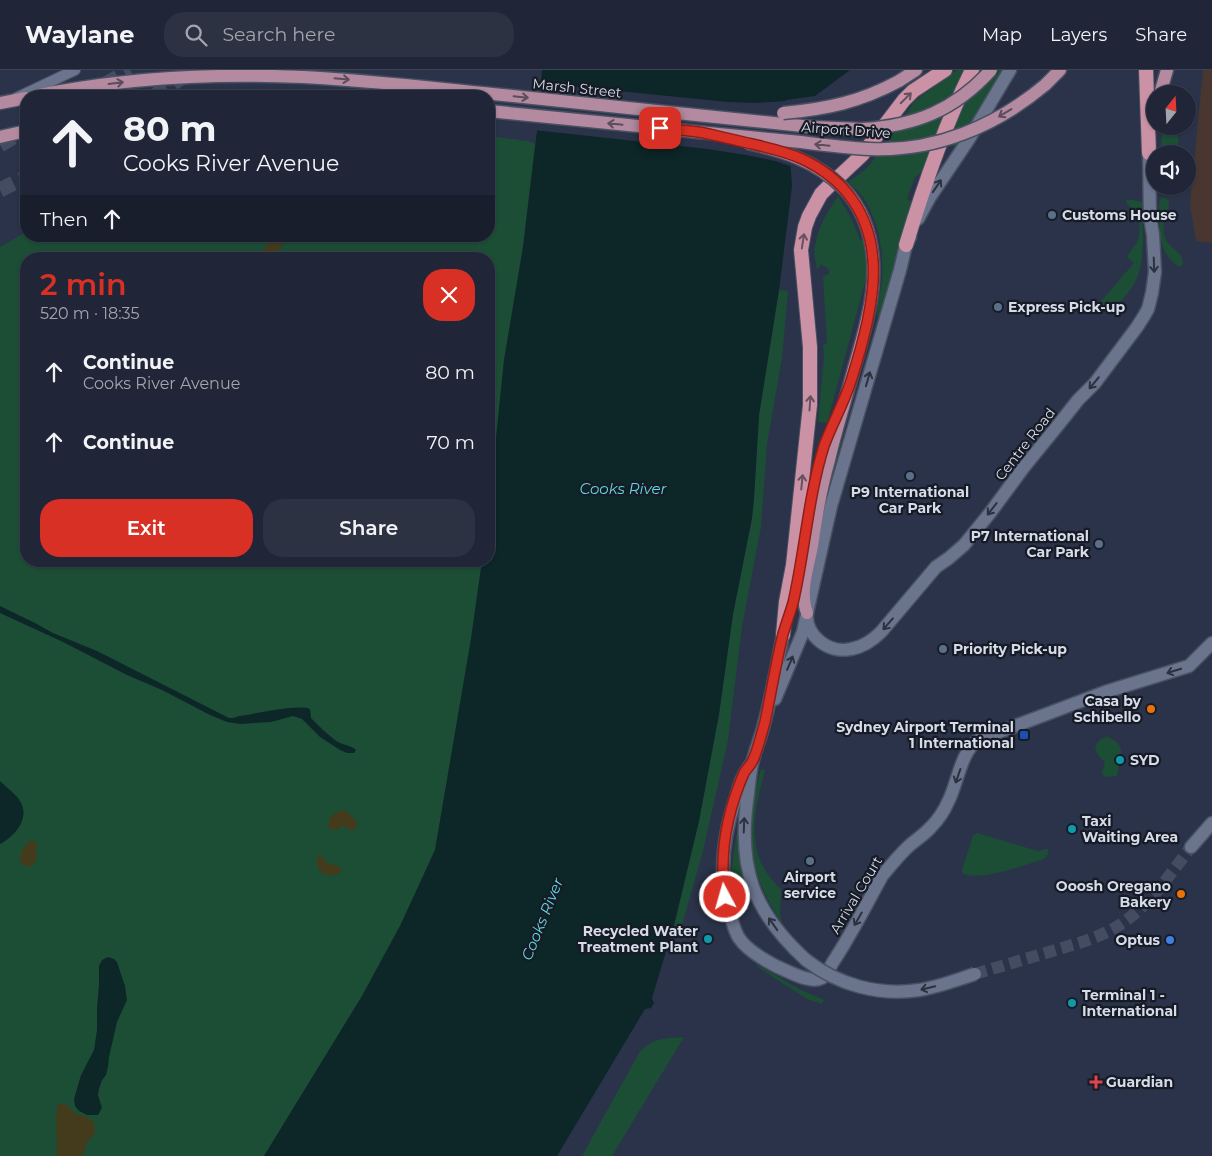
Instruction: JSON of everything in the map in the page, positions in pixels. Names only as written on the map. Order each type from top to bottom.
[{"type":"highway","points":[[783,635],[810,405],[810,347],[801,250],[805,227],[821,194],[862,155],[904,100],[913,91],[945,70]]},
{"type":"highway","points":[[906,245],[920,197],[936,154],[953,110],[972,70]]},
{"type":"highway","points":[[1146,70],[1149,145]]},
{"type":"main road","name":"Airport Drive","points":[[700,115],[751,115],[824,108],[869,96],[916,70]]},
{"type":"main road","points":[[700,115],[841,129],[895,126],[929,116],[943,109],[969,91],[990,70]]},
{"type":"main road","name":"Airport Drive","points":[[698,132],[871,149],[934,143],[974,130],[993,121],[1029,98],[1060,70]]},
{"type":"main road","points":[[1163,85],[1167,70]]},
{"type":"main road","name":"Marsh Street","points":[[68,90],[195,76],[237,75],[342,79],[453,90]]},
{"type":"main road","name":"Marsh Street","points":[[495,94],[700,115]]},
{"type":"main road","points":[[4,102],[20,99]]},
{"type":"main road","points":[[495,112],[698,132],[754,144],[792,155],[821,170],[843,188],[854,201],[867,228],[874,263],[870,306],[851,382],[828,460],[817,513],[803,590],[806,615]]},
{"type":"main road","points":[[0,137],[20,132]]},
{"type":"main road","points":[[783,635],[793,603],[821,460],[832,427],[851,382]]},
{"type":"street","points":[[31,90],[75,70]]},
{"type":"street","points":[[764,724],[803,632],[831,506],[898,280],[906,245],[930,197],[969,139],[1010,70]]},
{"type":"street","points":[[4,102],[20,95]]},
{"type":"street","name":"Centre Road","points":[[806,615],[810,630],[826,646],[840,650],[858,648],[881,632],[936,567],[964,545],[1078,400],[1095,383],[1137,327],[1148,309],[1154,284],[1150,195]]},
{"type":"street","points":[[783,635],[764,724],[752,763],[744,823],[746,859],[754,891],[768,918],[789,944],[821,971],[841,981],[870,989],[894,993],[930,988],[974,974]]},
{"type":"street","name":"Arrival Court","points":[[752,763],[746,770],[736,796],[723,853],[723,884],[731,918],[744,945],[784,970],[815,980],[824,976],[837,956],[882,876],[910,845],[939,818],[949,801],[967,752],[973,743],[1105,692],[1189,666],[1212,643]]},
{"type":"street","points":[[1191,847],[1212,823]]},
{"type":"shaded area","points":[[1203,70],[1212,70],[1212,243],[1196,241],[1190,205],[1191,195],[1196,195],[1196,145]]},
{"type":"green space","points":[[957,70],[965,70],[925,170],[915,177],[907,199],[914,202],[881,316],[878,320],[877,310],[882,270],[879,237],[868,205],[848,182],[866,169],[886,145],[915,101]]},
{"type":"green space","points":[[979,70],[1004,70],[958,149],[948,143],[957,116]]},
{"type":"green space","points":[[1162,135],[1178,136],[1178,145],[1161,145]]},
{"type":"green space","points":[[495,137],[529,141],[535,144],[523,247],[504,360],[495,448],[495,252],[20,252],[20,567],[481,567],[471,639],[435,850],[400,926],[362,996],[264,1156],[0,1156],[0,247],[20,235],[20,242],[495,242]]},
{"type":"green space","points":[[838,196],[851,217],[860,240],[865,239],[867,275],[827,423],[818,422],[824,357],[823,345],[827,343],[823,276],[829,274],[829,269],[821,264],[817,270],[814,249],[821,226]]},
{"type":"green space","points":[[1161,198],[1166,198],[1169,201],[1164,235],[1168,243],[1182,258],[1182,266],[1178,266],[1171,260],[1163,246],[1159,220],[1159,203]]},
{"type":"green space","points":[[1127,199],[1142,202],[1143,244],[1141,265],[1132,288],[1112,312],[1108,313],[1096,307],[1134,263],[1127,257],[1137,243],[1139,236],[1138,217],[1127,203]]},
{"type":"green space","points":[[779,290],[788,291],[782,358],[767,444],[761,527],[742,626],[728,740],[703,851],[680,932],[673,930],[699,821],[719,714],[733,614],[752,518],[759,415]]},
{"type":"green space","points":[[1108,737],[1118,744],[1121,751],[1117,776],[1105,777],[1102,774],[1105,762],[1098,755],[1095,748],[1100,740]]},
{"type":"green space","points":[[761,769],[765,770],[755,818],[756,848],[769,876],[781,889],[780,915],[783,924],[762,887],[755,868],[752,849],[752,811]]},
{"type":"green space","points":[[739,826],[742,858],[739,859],[746,888],[734,893],[731,872]]},
{"type":"green space","points":[[977,833],[1038,851],[1048,849],[1048,855],[1041,860],[1002,872],[981,876],[963,874],[962,870],[973,835]]},
{"type":"green space","points":[[754,963],[801,990],[824,1000],[822,1004],[807,999]]},
{"type":"green space","points":[[684,1037],[612,1156],[582,1156],[639,1053],[655,1041]]},
{"type":"sand","points":[[270,242],[284,242],[277,252],[263,252]]},
{"type":"sand","points":[[344,810],[356,820],[355,829],[350,830],[341,826],[338,830],[328,827],[329,820],[333,815]]},
{"type":"sand","points":[[31,840],[37,843],[37,859],[28,867],[23,865],[20,859],[22,851]]},
{"type":"sand","points":[[319,855],[326,862],[341,867],[340,873],[330,875],[319,870],[317,861]]},
{"type":"sand","points":[[58,1104],[65,1104],[76,1114],[88,1117],[94,1123],[95,1133],[88,1141],[82,1156],[57,1156],[56,1115]]},
{"type":"water","name":"Cooks River","points":[[542,70],[850,70],[815,96],[786,100],[792,186],[779,290],[759,415],[752,518],[733,614],[719,714],[699,821],[674,925],[652,998],[654,1003],[651,1008],[645,1009],[557,1156],[264,1156],[362,996],[400,926],[435,850],[471,639],[481,567],[495,567],[495,448],[504,360],[523,247],[539,114]]},
{"type":"water","points":[[0,606],[53,633],[97,651],[229,718],[286,708],[310,709],[311,718],[326,733],[337,742],[356,750],[354,753],[347,753],[340,750],[320,737],[302,719],[293,716],[271,722],[240,724],[227,722],[0,613]]},
{"type":"water","points":[[0,781],[18,798],[22,805],[23,818],[12,836],[0,844]]},
{"type":"water","points":[[108,957],[117,962],[125,986],[127,1000],[117,1022],[106,1075],[99,1089],[98,1095],[102,1108],[98,1115],[87,1115],[79,1111],[75,1106],[74,1099],[81,1075],[94,1050],[97,1030],[99,966],[102,960]]},
{"type":"pier","points":[[539,83],[728,102],[754,103],[802,100],[788,102],[793,167],[775,161],[707,149],[534,130]]},
{"type":"tunnel","points":[[95,90],[130,70]]},
{"type":"tunnel","points":[[163,90],[193,70]]},
{"type":"tunnel","points":[[0,145],[20,133]]},
{"type":"tunnel","points":[[0,190],[20,180]]},
{"type":"tunnel","points":[[975,974],[1079,943],[1113,929],[1134,914],[1152,897],[1191,847]]},
{"type":"place","name":"Customs House","points":[[1052,215]]},
{"type":"place","name":"Express Pick-up","points":[[998,307]]},
{"type":"place","name":"P9 International Car Park","points":[[910,476]]},
{"type":"place","name":"P7 International Car Park","points":[[1099,544]]},
{"type":"place","name":"Priority Pick-up","points":[[943,649]]},
{"type":"place","name":"Casa by Schibello","points":[[1151,709]]},
{"type":"place","name":"Sydney Airport Terminal 1 International","points":[[1024,735]]},
{"type":"place","name":"SYD","points":[[1120,760]]},
{"type":"place","name":"Taxi Waiting Area","points":[[1072,829]]},
{"type":"place","name":"Airport service","points":[[810,861]]},
{"type":"place","name":"Ooosh Oregano Bakery","points":[[1181,894]]},
{"type":"place","name":"Recycled Water Treatment Plant","points":[[708,939]]},
{"type":"place","name":"Optus","points":[[1170,940]]},
{"type":"place","name":"Terminal 1 - International","points":[[1072,1003]]},
{"type":"place","name":"Guardian","points":[[1096,1082]]},
{"type":"route","points":[[660,128],[698,132],[754,144],[792,155],[829,175],[849,194],[858,208],[867,228],[874,263],[867,321],[851,382],[825,445],[821,460],[793,603],[783,635],[764,724],[752,763],[746,770],[732,809],[723,853],[725,897]]}]
